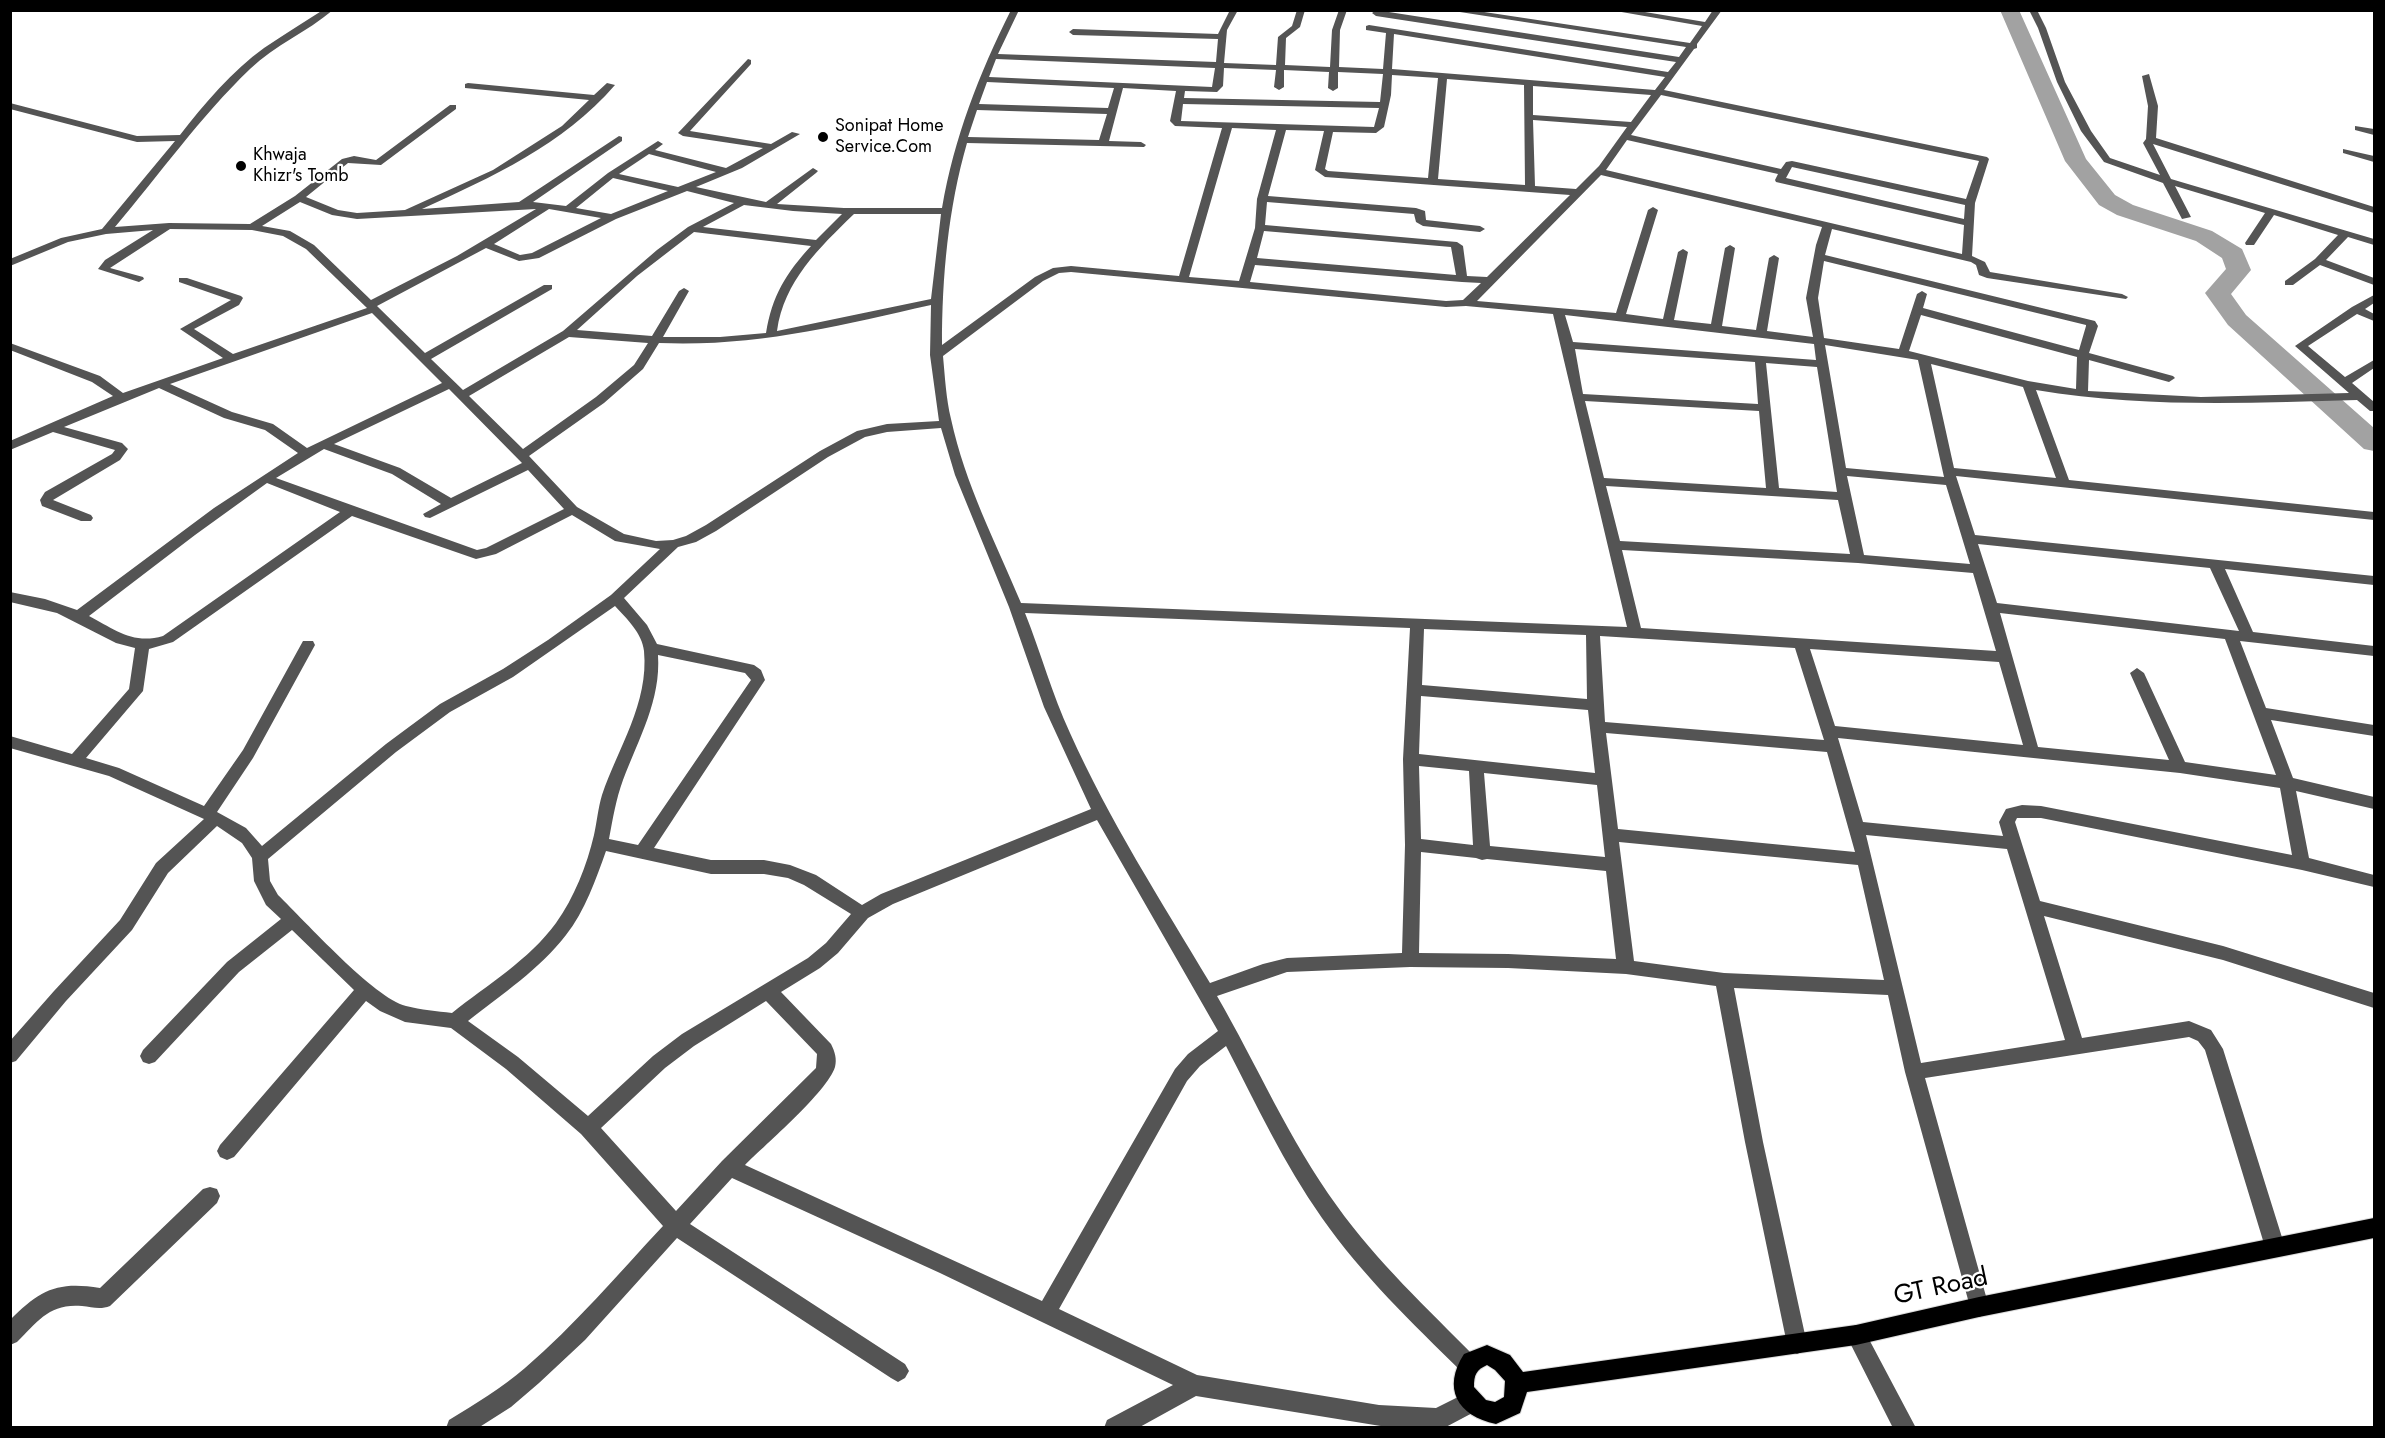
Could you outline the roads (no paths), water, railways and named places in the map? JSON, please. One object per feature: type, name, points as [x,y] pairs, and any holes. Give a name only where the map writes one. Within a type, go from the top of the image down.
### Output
[{"type":"main road","name":"GT Road","points":[[1517,1383],[1856,1335],[1979,1306],[2374,1228]]},
{"type":"main road","points":[[1478,1357],[1496,1358],[1511,1369],[1517,1383],[1516,1396],[1512,1405],[1498,1420],[1470,1402],[1462,1384],[1462,1375],[1468,1364],[1478,1357]]},
{"type":"street","points":[[106,231],[202,113],[248,66],[266,51],[329,10]]},
{"type":"street","points":[[1015,10],[999,40],[962,140],[946,211],[935,301],[936,355],[945,424],[982,527],[1017,608],[1056,720],[1100,812],[1206,992],[1307,1177],[1348,1237],[1393,1288],[1468,1364]]},
{"type":"street","points":[[985,79],[1216,89],[1223,30],[1234,10]]},
{"type":"street","points":[[1279,87],[1278,68],[1282,36],[1296,27],[1301,10]]},
{"type":"street","points":[[1334,88],[1336,30],[1343,10]]},
{"type":"street","points":[[1451,10],[1694,46]]},
{"type":"street","points":[[1614,10],[1709,25]]},
{"type":"street","points":[[1466,303],[1598,171],[1694,46],[1718,10]]},
{"type":"street","points":[[2033,10],[2042,28],[2061,82],[2100,153],[2115,165],[2374,242]]},
{"type":"street","points":[[1376,13],[1683,60]]},
{"type":"street","points":[[1369,28],[1672,75]]},
{"type":"street","points":[[1181,88],[1176,123],[1377,129],[1386,95],[1390,31]]},
{"type":"street","points":[[1073,32],[1096,47],[1219,65],[1387,72],[1659,92],[1982,159],[1985,161],[1970,203],[1967,259]]},
{"type":"street","points":[[993,56],[1222,37]]},
{"type":"street","points":[[748,62],[682,133],[773,147]]},
{"type":"street","points":[[1433,182],[1443,76]]},
{"type":"street","points":[[2146,76],[2153,106],[2151,141],[2148,143],[2186,217]]},
{"type":"street","points":[[1528,82],[1530,189]]},
{"type":"street","points":[[396,215],[456,192],[496,172],[561,131],[610,85]]},
{"type":"street","points":[[468,86],[597,98]]},
{"type":"street","points":[[1103,144],[1119,86]]},
{"type":"street","points":[[1179,100],[1383,105]]},
{"type":"street","points":[[10,105],[137,139],[182,138]]},
{"type":"street","points":[[252,227],[299,198],[348,159],[380,162],[453,107]]},
{"type":"street","points":[[974,107],[1112,111]]},
{"type":"street","points":[[1528,117],[1634,125]]},
{"type":"street","points":[[1183,279],[1228,125]]},
{"type":"street","points":[[1244,284],[1260,228],[1262,199],[1282,127]]},
{"type":"street","points":[[1329,128],[1321,172],[1577,192]]},
{"type":"street","points":[[2358,128],[2374,132]]},
{"type":"street","points":[[488,244],[519,258],[529,257],[612,217],[726,171],[795,134]]},
{"type":"street","points":[[1625,137],[1785,173]]},
{"type":"street","points":[[522,205],[619,139]]},
{"type":"street","points":[[962,140],[1141,145]]},
{"type":"street","points":[[2151,141],[2374,210]]},
{"type":"street","points":[[567,210],[611,175],[658,144]]},
{"type":"street","points":[[647,151],[726,171]]},
{"type":"street","points":[[2346,151],[2374,159]]},
{"type":"street","points":[[1970,203],[1792,164],[1789,164],[1780,179],[1783,182],[1970,223]]},
{"type":"street","points":[[770,205],[813,171]]},
{"type":"street","points":[[1598,171],[1979,262],[1981,271],[1987,275],[2122,297]]},
{"type":"street","points":[[611,175],[742,202],[852,210],[946,211]]},
{"type":"street","points":[[299,198],[345,215],[396,215],[522,205],[547,206],[612,217]]},
{"type":"street","points":[[1262,199],[1416,211],[1421,213],[1420,220],[1423,223],[1480,229]]},
{"type":"street","points":[[462,395],[567,333],[633,274],[692,230],[742,202]]},
{"type":"street","points":[[10,446],[122,397],[372,307],[488,244],[547,206]]},
{"type":"street","points":[[771,335],[776,307],[818,243],[852,210]]},
{"type":"street","points":[[1620,317],[1653,210]]},
{"type":"street","points":[[2250,243],[2272,210]]},
{"type":"street","points":[[139,279],[103,269],[109,262],[169,226]]},
{"type":"street","points":[[10,264],[64,240],[106,231],[169,226],[252,227],[286,233],[299,239],[425,358],[526,459],[572,510],[620,538],[656,545],[673,544],[711,528],[824,454],[861,435],[887,428],[945,424]]},
{"type":"street","points":[[1828,226],[1819,257],[1812,298],[1844,496],[1858,559]]},
{"type":"street","points":[[1260,228],[1453,244],[1459,249],[1462,279]]},
{"type":"street","points":[[692,230],[818,243]]},
{"type":"street","points":[[2289,284],[2319,261],[2346,233]]},
{"type":"street","points":[[1716,329],[1730,248]]},
{"type":"street","points":[[1668,323],[1683,252]]},
{"type":"street","points":[[1819,257],[2088,321],[2092,326],[2083,355],[2082,394]]},
{"type":"street","points":[[1761,335],[1774,258]]},
{"type":"street","points":[[1251,261],[1491,280]]},
{"type":"street","points":[[2319,261],[2374,282]]},
{"type":"street","points":[[936,355],[1039,279],[1058,270],[1244,284],[1446,304],[1466,303],[1558,311],[1818,340],[1903,353],[2028,386],[2082,394],[2201,401],[2361,396]]},
{"type":"street","points":[[183,280],[237,298],[235,303],[186,329],[232,359]]},
{"type":"street","points":[[425,358],[548,287]]},
{"type":"street","points":[[430,514],[526,459],[628,378],[648,355],[684,291]]},
{"type":"street","points":[[1903,353],[1922,294]]},
{"type":"street","points":[[2374,298],[2301,346],[2374,408]]},
{"type":"street","points":[[567,333],[656,339],[739,339],[771,335],[935,301]]},
{"type":"street","points":[[2356,309],[2374,318]]},
{"type":"street","points":[[1917,310],[2169,378]]},
{"type":"street","points":[[1558,311],[1568,345],[1578,397],[1635,633]]},
{"type":"street","points":[[1568,345],[1823,364]]},
{"type":"street","points":[[10,346],[96,379],[122,397]]},
{"type":"street","points":[[1760,358],[1773,491]]},
{"type":"street","points":[[1924,360],[1950,477],[1977,569],[1991,607],[2032,751]]},
{"type":"street","points":[[2345,383],[2374,363]]},
{"type":"street","points":[[159,384],[228,415],[269,427],[306,453]]},
{"type":"street","points":[[79,616],[265,478],[306,453],[450,384]]},
{"type":"street","points":[[2028,386],[2064,483]]},
{"type":"street","points":[[1578,397],[1766,408]]},
{"type":"street","points":[[50,427],[122,449],[116,457],[50,495],[46,500],[47,503],[86,518]]},
{"type":"street","points":[[324,445],[396,471],[449,503]]},
{"type":"street","points":[[1840,471],[2064,483],[2374,516]]},
{"type":"street","points":[[265,478],[350,511],[476,555],[491,551],[572,510]]},
{"type":"street","points":[[1598,482],[1844,496]]},
{"type":"street","points":[[10,597],[51,606],[79,616],[125,642],[142,646],[153,645],[168,639],[350,511]]},
{"type":"street","points":[[1968,539],[2374,580]]},
{"type":"street","points":[[260,857],[391,748],[445,708],[554,644],[616,598],[673,544]]},
{"type":"street","points":[[1614,545],[1858,559],[1977,569]]},
{"type":"street","points":[[2215,563],[2249,638]]},
{"type":"street","points":[[455,1021],[545,947],[562,928],[572,912],[600,843],[609,798],[645,705],[651,675],[651,648],[638,623],[616,598]]},
{"type":"street","points":[[1991,607],[2374,651]]},
{"type":"street","points":[[1017,608],[1635,633],[2004,657]]},
{"type":"street","points":[[1410,960],[1413,845],[1411,759],[1417,625]]},
{"type":"street","points":[[1593,631],[1595,705],[1626,967]]},
{"type":"street","points":[[2231,636],[2287,783],[2302,863]]},
{"type":"street","points":[[1801,643],[1832,739],[1865,859],[1914,1072],[1979,1306]]},
{"type":"street","points":[[10,1055],[60,996],[126,925],[162,868],[212,816],[308,645]]},
{"type":"street","points":[[75,761],[136,691],[142,646]]},
{"type":"street","points":[[643,851],[758,680],[756,674],[749,669],[651,648]]},
{"type":"street","points":[[2137,673],[2180,766]]},
{"type":"street","points":[[1415,690],[1595,705]]},
{"type":"street","points":[[2260,713],[2374,730]]},
{"type":"street","points":[[1598,727],[2032,751],[2180,766],[2287,783],[2374,803]]},
{"type":"street","points":[[10,742],[114,772],[212,816],[248,839],[260,857],[262,882],[272,900],[365,990],[386,1006],[405,1014],[455,1021],[512,1063],[588,1128],[676,1226],[898,1371]]},
{"type":"street","points":[[1411,759],[1604,780]]},
{"type":"street","points":[[1476,767],[1482,854]]},
{"type":"street","points":[[588,1128],[660,1062],[688,1040],[814,963],[832,948],[862,913],[887,899],[1100,812]]},
{"type":"street","points":[[2076,1046],[2013,843],[2008,817],[2012,813],[2041,812],[2302,863],[2374,881]]},
{"type":"street","points":[[1856,828],[2013,843]]},
{"type":"street","points":[[1611,835],[1865,859]]},
{"type":"street","points":[[600,843],[643,851],[684,863],[711,867],[764,867],[790,872],[810,880],[862,913]]},
{"type":"street","points":[[1413,845],[1482,854],[1615,865]]},
{"type":"street","points":[[2032,906],[2223,953],[2374,1000]]},
{"type":"street","points":[[149,1056],[233,967],[292,920]]},
{"type":"street","points":[[1206,992],[1263,970],[1287,965],[1410,960],[1508,961],[1626,967],[1724,980],[1894,987]]},
{"type":"street","points":[[1724,980],[1754,1142],[1797,1344]]},
{"type":"street","points":[[227,1151],[365,990]]},
{"type":"street","points":[[458,1428],[504,1399],[578,1333],[729,1167],[818,1081],[826,1070],[828,1059],[825,1050],[768,991]]},
{"type":"street","points":[[1914,1072],[2189,1029],[2198,1030],[2207,1037],[2214,1049],[2276,1247]]},
{"type":"street","points":[[1046,1313],[1181,1075],[1194,1060],[1228,1033]]},
{"type":"street","points":[[729,1167],[1046,1313],[1195,1385],[1379,1416],[1438,1419],[1470,1402]]},
{"type":"street","points":[[10,1335],[44,1301],[71,1293],[104,1299],[210,1196]]},
{"type":"street","points":[[1856,1335],[1905,1428]]},
{"type":"street","points":[[1114,1428],[1195,1385]]},
{"type":"waterway","points":[[2009,10],[2076,161],[2107,200],[2125,210],[2204,236],[2233,254],[2239,270],[2218,293],[2237,320],[2374,443]]},
{"type":"place","name":"Sonipat Home Service.Com","points":[[823,137]]},
{"type":"place","name":"Khwaja Khizr's Tomb","points":[[241,166]]}]
